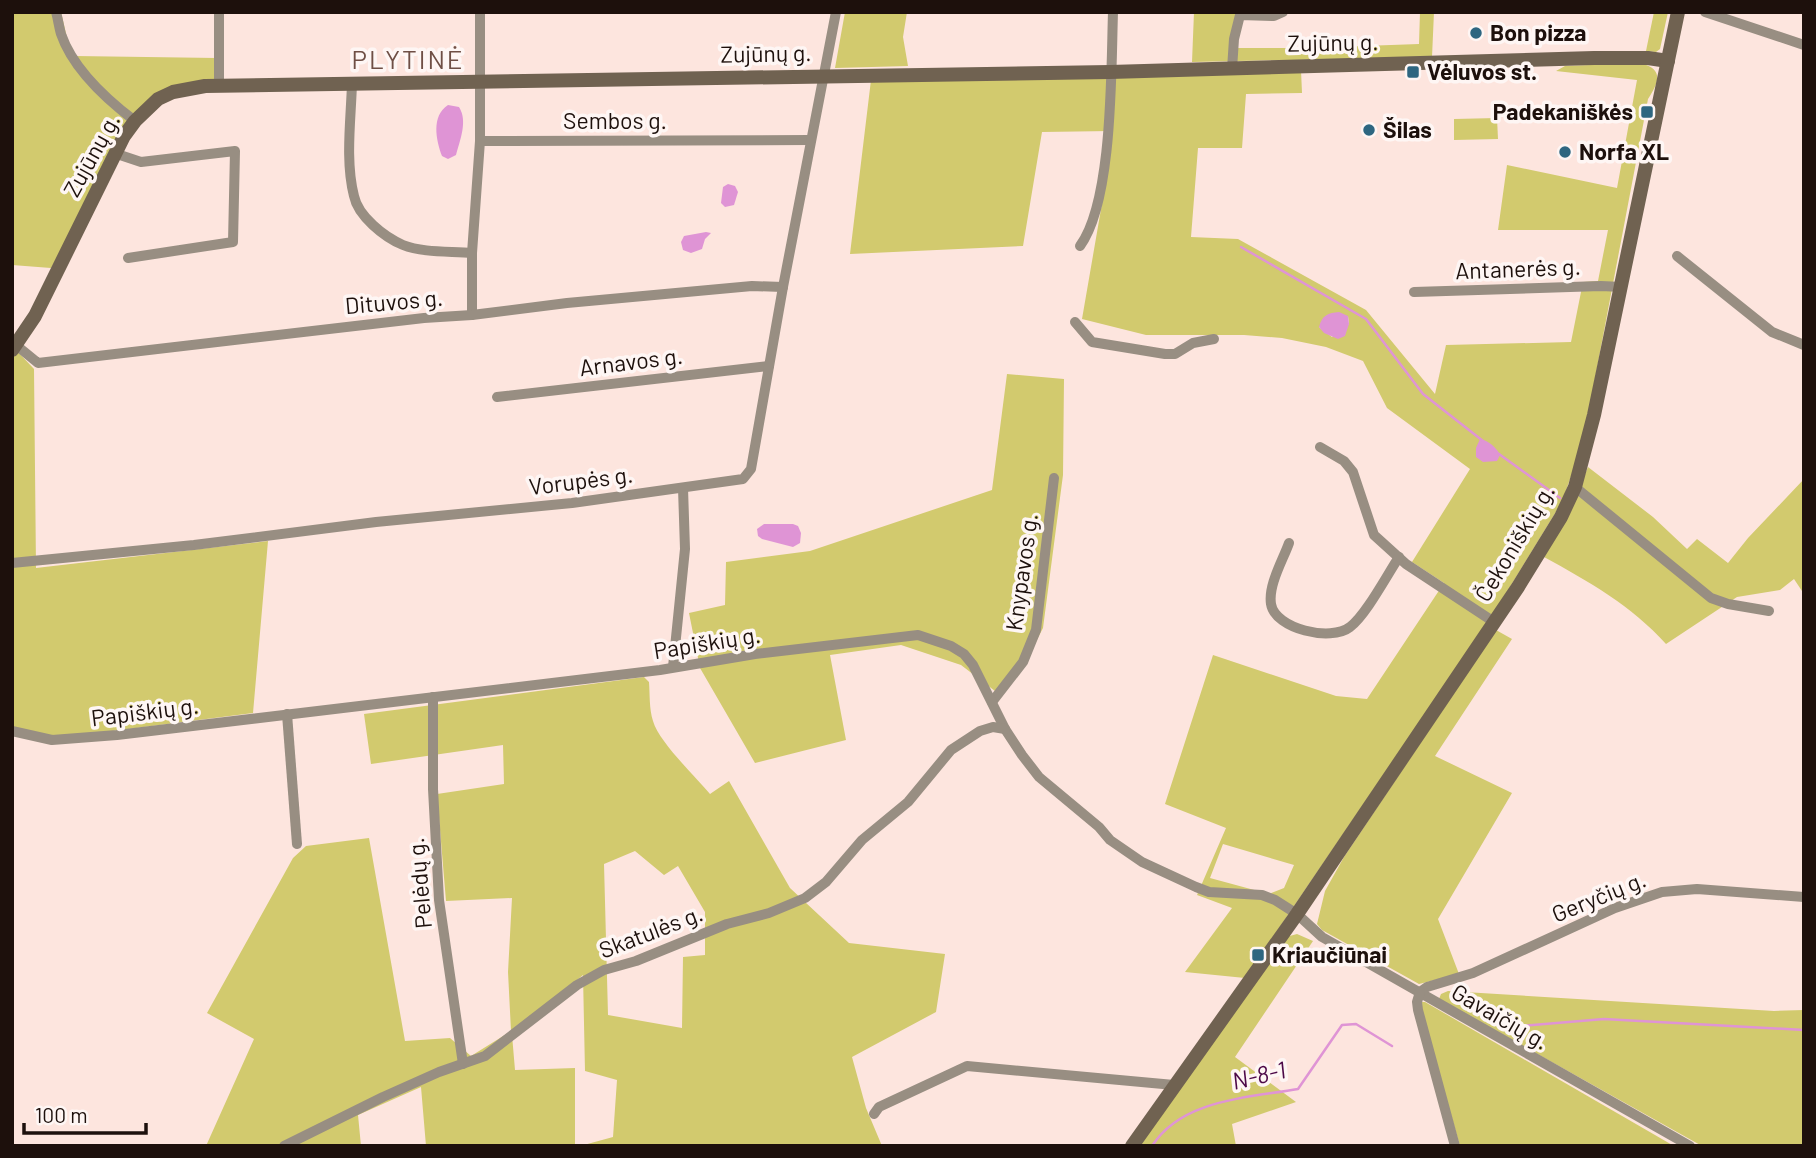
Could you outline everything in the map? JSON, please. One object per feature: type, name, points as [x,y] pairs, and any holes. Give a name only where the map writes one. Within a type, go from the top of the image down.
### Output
[{"type":"main road","name":"Čekoniškių g.","points":[[1132,1146],[1297,914],[1494,622],[1561,517],[1575,487],[1594,415],[1678,12]]},
{"type":"main road","name":"Zujūnų g.","points":[[14,347],[35,316],[114,153],[135,121],[158,99],[188,88],[219,85],[1111,72],[1594,58],[1648,58],[1668,61]]},
{"type":"street","points":[[56,12],[61,33],[74,59],[108,100],[135,121]]},
{"type":"street","points":[[219,12],[219,85]]},
{"type":"street","points":[[472,315],[472,253],[480,141],[480,12]]},
{"type":"street","name":"Vorupės g.","points":[[12,563],[572,503],[743,480],[749,473],[836,12]]},
{"type":"street","points":[[1080,246],[1100,194],[1105,165],[1113,12]]},
{"type":"street","points":[[1232,69],[1234,39],[1240,15],[1273,16],[1283,12]]},
{"type":"street","points":[[1705,12],[1804,45]]},
{"type":"street","points":[[352,83],[351,162],[354,198],[364,215],[383,233],[404,245],[472,253]]},
{"type":"street","name":"Sembos g.","points":[[480,141],[810,140]]},
{"type":"street","points":[[114,153],[141,162],[235,151],[233,242],[128,258]]},
{"type":"street","points":[[1677,256],[1772,332],[1804,345]]},
{"type":"street","name":"Dituvos g.","points":[[14,347],[38,363],[276,333],[472,315],[567,303],[752,286],[783,287]]},
{"type":"street","name":"Antanerės g.","points":[[1415,292],[1601,286],[1622,288]]},
{"type":"street","points":[[1076,322],[1092,342],[1165,354],[1175,354],[1193,343],[1214,340]]},
{"type":"street","name":"Arnavos g.","points":[[497,397],[769,366]]},
{"type":"street","points":[[1320,447],[1344,461],[1353,472],[1374,535],[1406,564],[1494,622]]},
{"type":"street","name":"Knypavos g.","points":[[992,702],[1023,662],[1035,630],[1054,478]]},
{"type":"street","points":[[1575,487],[1712,598],[1728,604],[1769,611]]},
{"type":"street","points":[[673,667],[685,549],[683,488]]},
{"type":"street","points":[[1289,543],[1273,590],[1271,605],[1277,617],[1284,622],[1317,633],[1334,634],[1352,625],[1399,557]]},
{"type":"street","name":"Papiškių g.","points":[[12,731],[40,739],[69,740],[918,635],[951,646],[964,654],[973,665],[1005,730],[1039,776],[1099,827],[1110,840],[1142,862],[1196,887],[1209,892],[1262,895],[1297,914]]},
{"type":"street","name":"Pelėdų g.","points":[[433,697],[433,789],[439,900],[463,1064]]},
{"type":"street","points":[[287,715],[297,844]]},
{"type":"street","name":"Skatulės g.","points":[[284,1146],[383,1097],[439,1072],[485,1056],[577,985],[604,970],[636,961],[727,924],[769,913],[804,898],[826,882],[862,840],[908,802],[951,750],[980,730],[993,727],[1005,730]]},
{"type":"street","name":"Geryčių g.","points":[[1420,992],[1427,987],[1473,973],[1615,908],[1662,892],[1697,889],[1804,897]]},
{"type":"street","name":"Gavaičių g.","points":[[1297,914],[1322,937],[1690,1146]]},
{"type":"street","points":[[1420,992],[1418,1010],[1455,1146]]},
{"type":"street","points":[[874,1114],[879,1107],[967,1066],[1174,1085]]},
{"type":"shaded area","points":[[12,12],[61,12],[68,42],[75,56],[217,58],[217,81],[153,96],[51,268],[12,265]]},
{"type":"shaded area","points":[[845,12],[907,12],[903,37],[908,66],[835,68]]},
{"type":"shaded area","points":[[1194,12],[1236,12],[1229,48],[1307,48],[1419,44],[1420,12],[1434,12],[1432,57],[1192,62]]},
{"type":"shaded area","points":[[1654,12],[1668,12],[1660,49],[1656,52],[1646,51]]},
{"type":"shaded area","points":[[1641,63],[1654,69],[1657,82],[1648,99],[1589,410],[1576,462],[1562,502],[1497,608],[1245,978],[1185,972],[1232,908],[1197,895],[1226,828],[1165,804],[1213,655],[1336,696],[1367,699],[1444,583],[1412,562],[1470,469],[1387,408],[1363,361],[1326,347],[1282,338],[1244,335],[1146,335],[1082,319],[1109,163],[1111,131],[1042,132],[1023,246],[850,254],[871,80],[1301,70],[1302,93],[1246,94],[1242,148],[1198,148],[1191,237],[1238,239],[1366,310],[1435,394],[1446,345],[1571,342],[1583,282],[1598,281],[1608,230],[1498,230],[1507,165],[1617,188],[1637,80],[1556,71],[1565,66]],"holes":[[[1348,316],[1349,324],[1332,337],[1319,327]],[[1223,844],[1294,865],[1284,888],[1269,894],[1210,878]]]},
{"type":"shaded area","points":[[448,105],[459,107],[463,124],[456,155],[448,159],[442,156],[436,129],[439,115]]},
{"type":"shaded area","points":[[1497,118],[1498,139],[1454,140],[1454,119]]},
{"type":"shaded area","points":[[728,184],[735,186],[738,192],[734,205],[725,207],[721,203],[723,187]]},
{"type":"shaded area","points":[[711,233],[705,239],[702,249],[691,253],[683,250],[681,242],[684,236]]},
{"type":"shaded area","points":[[1339,312],[1348,316],[1349,324],[1345,336],[1338,339],[1324,333],[1319,327],[1326,315]]},
{"type":"shaded area","points":[[17,351],[34,369],[36,568],[268,541],[253,713],[58,738],[12,736],[12,357]]},
{"type":"shaded area","points":[[1007,374],[1064,379],[1063,475],[1043,628],[1023,667],[995,691],[961,665],[901,645],[830,655],[846,740],[755,763],[700,668],[689,613],[725,605],[726,562],[810,551],[992,490]]},
{"type":"shaded area","points":[[1480,439],[1497,450],[1500,455],[1497,461],[1483,462],[1476,457]]},
{"type":"shaded area","points":[[1588,467],[1653,517],[1687,549],[1697,539],[1728,563],[1804,479],[1804,594],[1794,579],[1780,590],[1737,597],[1666,644],[1624,606],[1544,557],[1567,518]]},
{"type":"shaded area","points":[[764,524],[798,526],[801,533],[800,543],[793,547],[762,539],[758,536],[757,529]]},
{"type":"shaded area","points":[[1496,630],[1512,639],[1435,756],[1512,793],[1438,919],[1459,974],[1419,984],[1322,930],[1317,924],[1325,891],[1344,857]]},
{"type":"shaded area","points":[[644,677],[649,682],[653,721],[670,749],[710,794],[729,781],[790,888],[849,943],[945,954],[936,1012],[852,1057],[866,1108],[882,1146],[580,1146],[613,1137],[617,1080],[585,1071],[583,975],[512,1035],[515,1070],[575,1068],[575,1146],[426,1146],[421,1087],[358,1115],[361,1146],[206,1146],[254,1039],[207,1013],[293,858],[306,846],[369,838],[405,1041],[450,1038],[471,1056],[511,1031],[508,972],[512,898],[446,901],[437,794],[504,784],[503,745],[371,764],[364,714]],"holes":[[[635,851],[664,875],[678,866],[705,912],[705,955],[683,957],[682,1028],[608,1015],[604,864]]]},
{"type":"shaded area","points":[[1297,934],[1313,941],[1235,1057],[1296,1102],[1232,1124],[1236,1146],[1136,1146],[1286,937]]},
{"type":"shaded area","points":[[1448,991],[1774,1011],[1804,1010],[1804,1146],[1702,1146],[1439,999],[1441,994]]},
{"type":"shaded area","points":[[1422,1002],[1674,1146],[1460,1146],[1420,1007]]},
{"type":"waterway","points":[[1241,247],[1366,319],[1423,394],[1483,441]]},
{"type":"waterway","points":[[1499,454],[1560,498]]},
{"type":"waterway","name":"N-8-1","points":[[1521,1026],[1604,1019],[1804,1030]]},
{"type":"waterway","name":"N-8-1","points":[[1152,1146],[1165,1130],[1198,1110],[1218,1103],[1298,1089],[1342,1025],[1356,1024],[1392,1046]]},
{"type":"place","name":"Bon pizza","points":[[1476,33]]},
{"type":"place","name":"Vėluvos st.","points":[[1413,72]]},
{"type":"place","name":"Padekaniškės","points":[[1647,112]]},
{"type":"place","name":"Šilas","points":[[1369,130]]},
{"type":"place","name":"Norfa XL","points":[[1565,152]]},
{"type":"place","name":"Kriaučiūnai","points":[[1258,955]]},
{"type":"district","name":"PLYTINĖ","points":[[408,60]]}]
